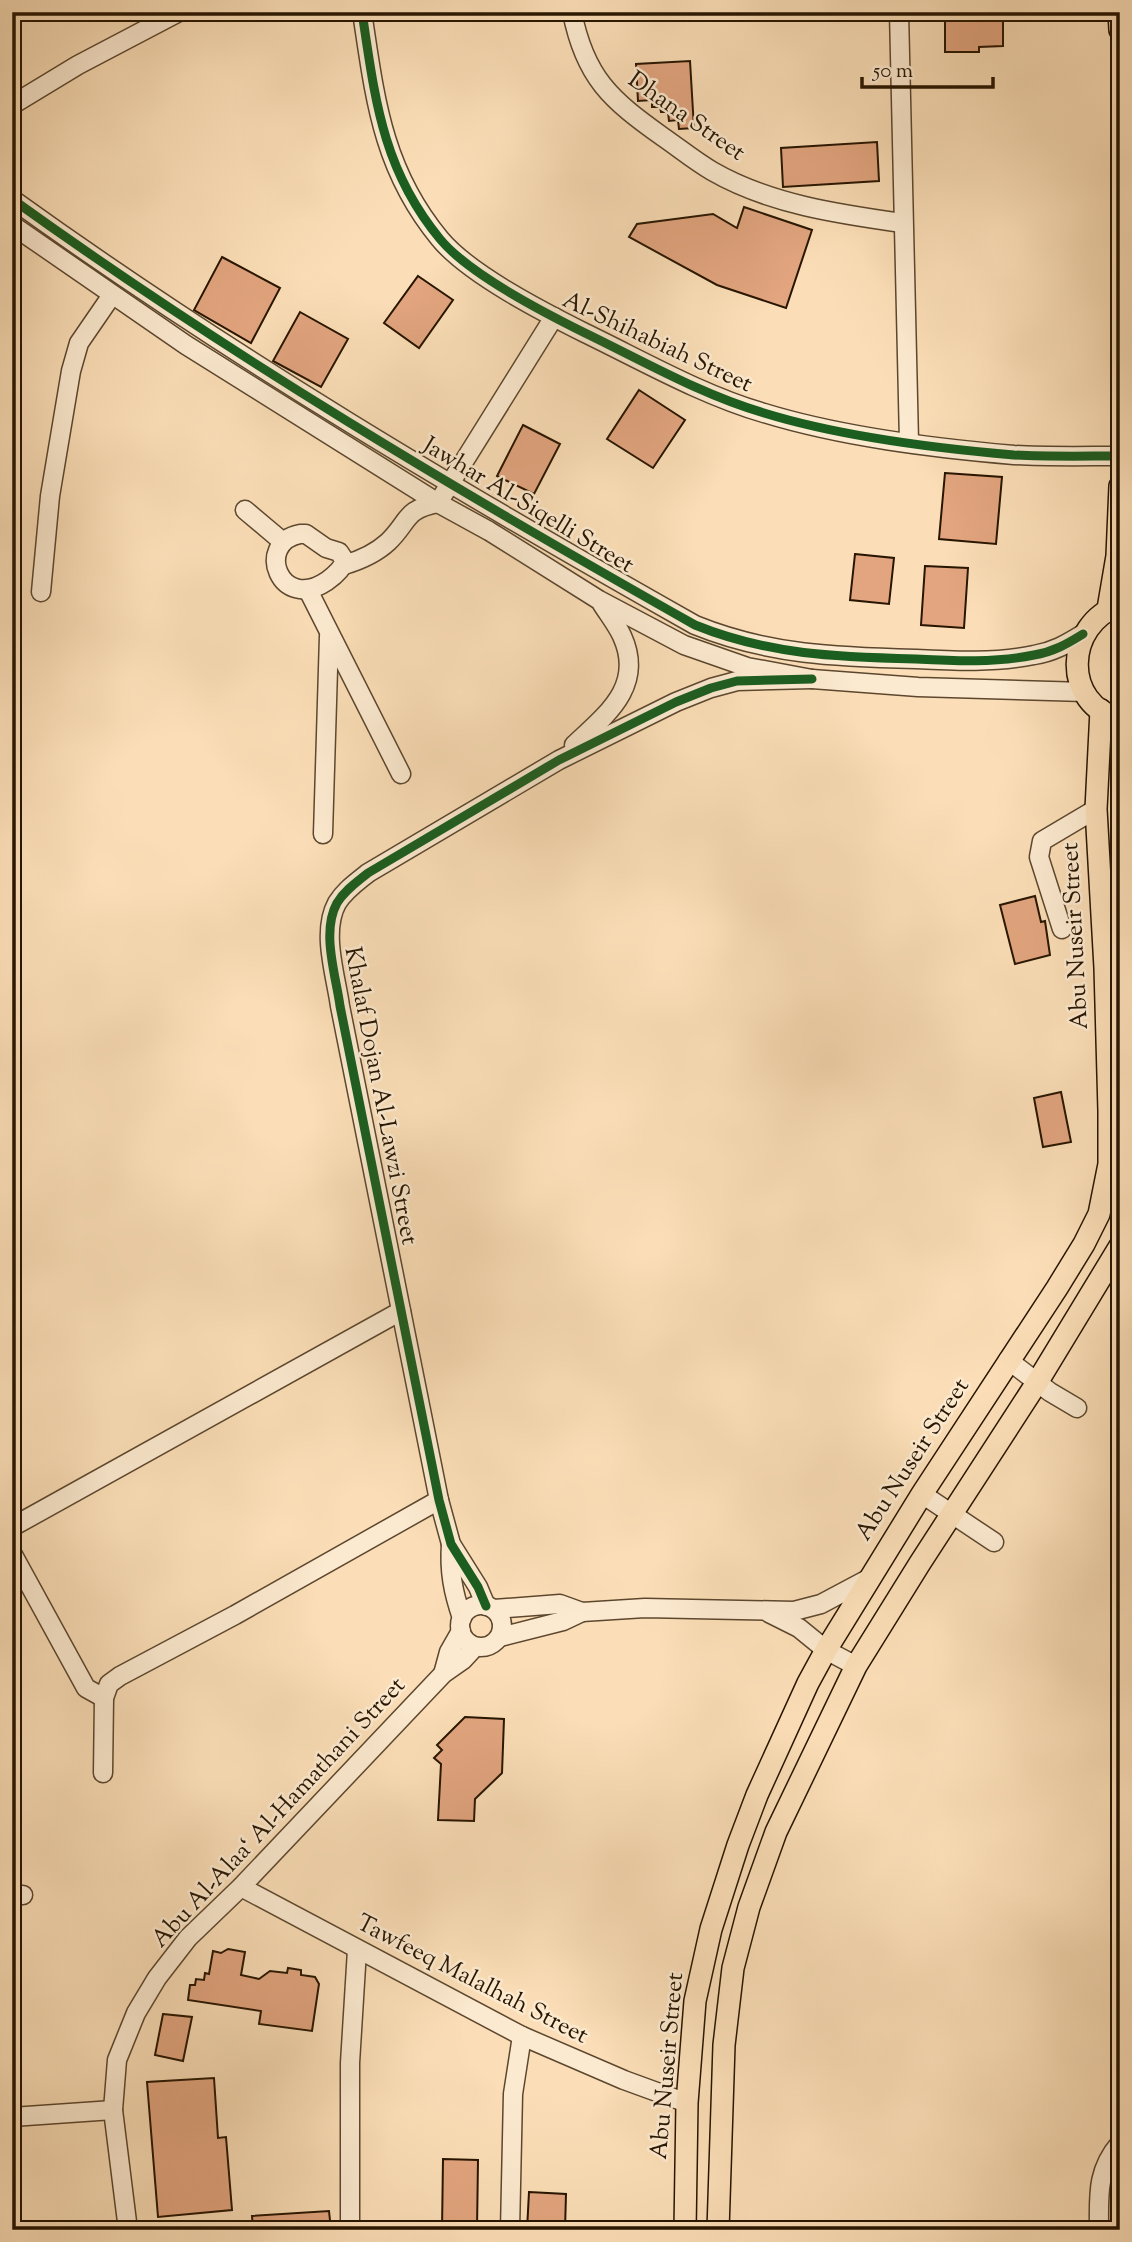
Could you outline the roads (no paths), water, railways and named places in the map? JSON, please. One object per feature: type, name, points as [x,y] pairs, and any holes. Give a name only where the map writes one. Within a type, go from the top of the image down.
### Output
[{"type":"main road","points":[[1119,12],[1120,30]]},
{"type":"main road","points":[[1110,714],[1085,692],[1077,674],[1077,654],[1083,634],[1094,620],[1114,607],[1120,486]]},
{"type":"main road","name":"Abu Nuseir Street","points":[[685,2230],[687,2103],[695,2001],[717,1909],[757,1795],[826,1650],[922,1494],[1084,1244],[1099,1214],[1105,1193],[1109,1164],[1109,1111],[1105,968],[1096,809],[1110,714]]},
{"type":"main road","points":[[718,2230],[724,2045],[731,1980],[738,1946],[776,1832],[856,1666],[1120,1247]]},
{"type":"street","points":[[12,105],[78,65],[179,12]]},
{"type":"street","name":"Al-Shihabiah Street","points":[[362,12],[382,131],[392,160],[408,192],[440,239],[463,262],[554,317],[696,387],[762,413],[832,430],[1015,455],[1120,456]]},
{"type":"street","name":"Dhana Street","points":[[572,12],[583,53],[596,79],[628,113],[712,171],[750,189],[797,203],[842,215],[902,223]]},
{"type":"street","points":[[899,12],[909,442]]},
{"type":"street","name":"Jawhar Al-Siqelli Street","points":[[12,199],[121,276],[279,380],[529,532],[695,625],[721,636],[762,648],[812,654],[962,661],[1034,656],[1058,649],[1083,634]]},
{"type":"street","name":"Jawhar Al-Siqelli Street","points":[[12,225],[112,295],[438,503],[489,531],[599,600],[656,632],[710,656],[747,667],[812,679],[918,687],[1085,692]]},
{"type":"street","points":[[41,592],[50,496],[71,371],[79,343],[112,295]]},
{"type":"street","points":[[344,565],[342,554],[326,548],[306,534],[294,535],[283,542],[276,553],[282,580],[294,588],[308,590],[324,583],[344,565],[371,555],[389,541],[414,510],[438,503],[554,317]]},
{"type":"street","points":[[245,510],[283,542]]},
{"type":"street","points":[[308,590],[401,774]]},
{"type":"street","name":"Khalaf Dojan Al-Lawzi Street","points":[[559,760],[614,708],[628,679],[629,660],[622,635],[599,600]]},
{"type":"street","points":[[323,834],[329,632]]},
{"type":"street","name":"Khalaf Dojan Al-Lawzi Street","points":[[461,1625],[451,1581],[451,1544],[439,1500],[340,1006],[331,940],[331,922],[336,905],[348,888],[368,873],[559,760],[638,719],[711,688],[737,681],[812,679]]},
{"type":"street","points":[[1062,929],[1040,857],[1042,841],[1096,809]]},
{"type":"street","points":[[12,1527],[401,1311]]},
{"type":"street","points":[[1008,1360],[1050,1392],[1077,1408]]},
{"type":"street","points":[[922,1494],[994,1542]]},
{"type":"street","points":[[103,1773],[104,1698],[109,1684],[439,1500]]},
{"type":"street","name":"Khalaf Dojan Al-Lawzi Street","points":[[451,1544],[490,1607]]},
{"type":"street","points":[[12,1553],[86,1688],[104,1698]]},
{"type":"street","points":[[582,1612],[560,1604],[472,1608],[461,1625],[463,1638],[475,1647],[489,1646],[500,1637],[563,1621],[582,1612],[645,1608],[794,1611],[812,1607],[868,1579]]},
{"type":"street","points":[[490,1607],[502,1622],[500,1637]]},
{"type":"street","points":[[766,1611],[799,1628],[826,1650],[856,1666]]},
{"type":"street","name":"Abu Al-Alaa‘ Al-Hamathani Street","points":[[443,1674],[461,1625]]},
{"type":"street","name":"Abu Al-Alaa‘ Al-Hamathani Street","points":[[128,2230],[113,2110],[117,2060],[136,2014],[157,1978],[188,1938],[241,1887],[443,1674],[464,1660],[475,1647]]},
{"type":"street","name":"Tawfeeq Malalhah Street","points":[[241,1887],[522,2036],[624,2080],[687,2103]]},
{"type":"street","points":[[350,2230],[351,2063],[356,1950]]},
{"type":"street","points":[[509,2230],[513,2094],[522,2036]]},
{"type":"street","points":[[12,2118],[113,2110]]},
{"type":"street","points":[[1099,2230],[1103,2169],[1120,2143]]}]
